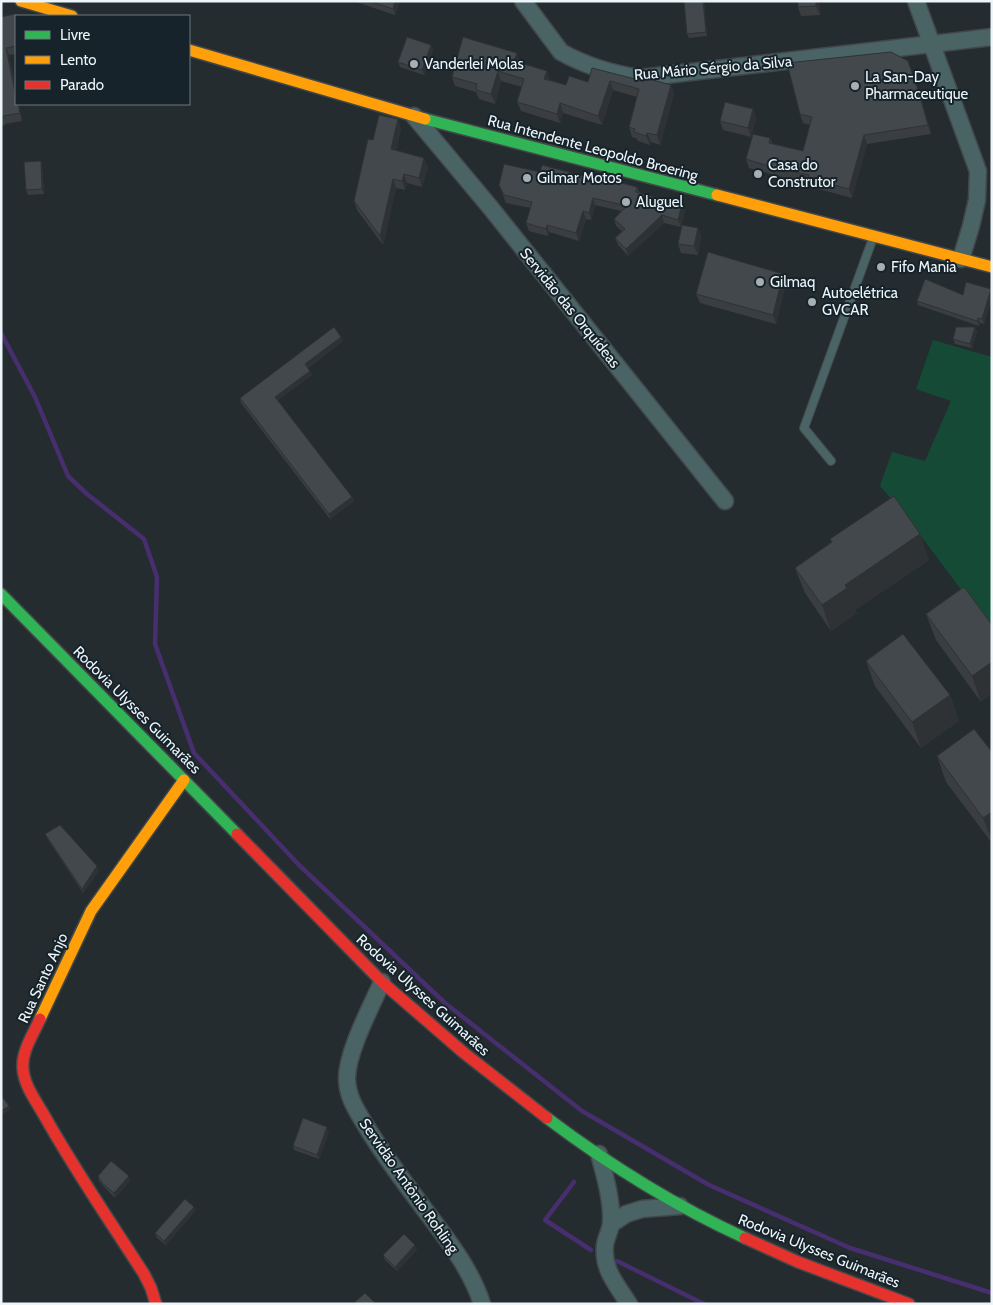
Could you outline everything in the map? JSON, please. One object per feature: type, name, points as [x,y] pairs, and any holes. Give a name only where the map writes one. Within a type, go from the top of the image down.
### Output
[{"type":"main road","points":[[21,1],[69,15]]},
{"type":"main road","name":"Rua Intendente Leopoldo Broering","points":[[190,50],[414,116],[992,267]]},
{"type":"main road","name":"Rodovia Ulysses Guimarães","points":[[1,594],[382,982],[431,1027],[492,1077],[599,1154],[682,1206],[735,1234],[794,1260],[909,1304]]},
{"type":"main road","name":"Rua Santo Anjo","points":[[156,1304],[144,1274],[59,1142],[26,1080],[23,1061],[29,1042],[90,911],[184,780]]},
{"type":"main road","points":[[891,1297],[902,1304]]},
{"type":"street","name":"Rua Mário Sérgio da Silva","points":[[523,1],[561,52],[602,69],[624,76],[640,78],[992,37]]},
{"type":"street","points":[[916,1],[978,171],[977,200],[961,259]]},
{"type":"street","name":"Servidão das Orquídeas","points":[[414,116],[490,206],[725,502]]},
{"type":"street","name":"Servidão Antônio Rohling","points":[[382,982],[354,1046],[347,1076],[352,1102],[375,1141],[445,1236],[470,1274],[482,1304]]},
{"type":"street","points":[[599,1154],[606,1180],[611,1224],[605,1244],[606,1264],[611,1277],[630,1304]]},
{"type":"street","points":[[611,1224],[626,1214],[642,1209],[682,1206]]},
{"type":"lane","points":[[831,461],[804,428],[874,236]]},
{"type":"green space","points":[[933,340],[992,357],[992,631],[903,512],[880,486],[892,452],[925,461],[951,401],[916,389]]},
{"type":"building","points":[[370,1],[395,1],[393,9]]},
{"type":"building","points":[[684,1],[703,1],[706,32],[687,34]]},
{"type":"building","points":[[798,1],[816,1],[816,6],[798,7]]},
{"type":"building","points":[[15,14],[18,15],[15,15],[15,46],[6,48],[15,92],[15,105],[18,105],[20,113],[3,116],[3,118],[1,118],[1,17]]},
{"type":"building","points":[[407,37],[431,45],[422,70],[398,62]]},
{"type":"building","points":[[463,37],[517,53],[514,61],[547,71],[544,79],[566,85],[569,76],[588,82],[592,68],[635,79],[646,78],[671,85],[657,135],[647,133],[646,136],[634,132],[635,129],[629,127],[639,89],[610,81],[598,116],[560,103],[557,114],[517,102],[524,79],[498,71],[491,94],[476,90],[477,84],[452,77]]},
{"type":"building","points":[[891,52],[908,61],[928,125],[864,135],[849,189],[808,178],[809,175],[775,168],[746,159],[753,134],[770,138],[769,143],[803,151],[812,117],[800,114],[787,63]]},
{"type":"building","points":[[725,102],[753,109],[748,128],[720,121]]},
{"type":"building","points":[[379,115],[398,119],[391,149],[424,158],[419,178],[404,174],[402,181],[393,179],[380,236],[354,201],[368,139],[373,140]]},
{"type":"building","points":[[41,161],[42,189],[26,190],[24,162]]},
{"type":"building","points":[[504,164],[540,172],[542,165],[614,184],[614,181],[637,187],[636,192],[682,204],[678,220],[662,215],[626,249],[615,238],[625,229],[614,219],[627,206],[593,198],[589,213],[583,211],[576,233],[547,225],[546,229],[526,223],[532,202],[504,195],[499,185]]},
{"type":"building","points":[[682,225],[698,228],[694,246],[678,244]]},
{"type":"building","points":[[708,252],[783,274],[773,315],[696,294]]},
{"type":"building","points":[[925,279],[963,295],[966,282],[991,289],[982,319],[978,318],[977,321],[917,301]]},
{"type":"building","points":[[334,327],[341,337],[305,364],[310,371],[275,397],[352,497],[329,514],[240,398]]},
{"type":"building","points":[[956,327],[975,327],[970,344],[953,339]]},
{"type":"building","points":[[894,496],[920,534],[845,585],[847,588],[822,605],[795,568],[832,542],[830,539]]},
{"type":"building","points":[[964,587],[992,625],[992,662],[972,676],[926,614]]},
{"type":"building","points":[[903,634],[950,695],[912,722],[866,661]]},
{"type":"building","points":[[974,729],[992,752],[992,812],[983,818],[937,756]]},
{"type":"building","points":[[60,825],[97,866],[82,889],[45,834]]},
{"type":"building","points":[[1,1095],[9,1106],[1,1111]]},
{"type":"building","points":[[303,1118],[327,1127],[317,1155],[293,1146]]},
{"type":"building","points":[[111,1161],[129,1176],[114,1193],[103,1184],[98,1176]]},
{"type":"building","points":[[185,1199],[194,1207],[164,1241],[155,1233]]},
{"type":"building","points":[[404,1234],[415,1245],[395,1267],[383,1255]]},
{"type":"building","points":[[365,1293],[376,1304],[356,1304],[355,1302]]},
{"type":"waterway","points":[[1,333],[35,397],[68,476],[87,494],[144,539],[157,577],[155,644],[194,753],[299,865],[445,1003],[582,1111],[709,1185],[850,1248],[992,1293]]},
{"type":"waterway","points":[[574,1182],[545,1220],[591,1250]]},
{"type":"waterway","points":[[617,1261],[704,1304]]},
{"type":"traffic: fast","points":[[425,119],[717,195]]},
{"type":"traffic: fast","points":[[1,594],[237,834]]},
{"type":"traffic: fast","points":[[547,1118],[594,1152],[643,1183],[693,1212],[745,1238]]},
{"type":"traffic: slow","points":[[21,1],[69,15]]},
{"type":"traffic: slow","points":[[190,50],[425,119]]},
{"type":"traffic: slow","points":[[717,195],[992,267]]},
{"type":"traffic: slow","points":[[40,1019],[91,911],[184,780]]},
{"type":"traffic: jam","points":[[237,834],[382,982],[464,1053],[547,1118]]},
{"type":"traffic: jam","points":[[40,1019],[24,1056],[23,1069],[28,1087],[92,1195],[144,1274],[156,1304]]},
{"type":"traffic: jam","points":[[745,1238],[798,1262],[909,1304]]},
{"type":"place","name":"Vanderlei Molas","points":[[414,64]]},
{"type":"place","name":"La San-Day Pharmaceutique","points":[[855,86]]},
{"type":"place","name":"Casa do Construtor","points":[[758,174]]},
{"type":"place","name":"Gilmar Motos","points":[[527,178]]},
{"type":"place","name":"Aluguel","points":[[626,202]]},
{"type":"place","name":"Fifo Mania","points":[[881,267]]},
{"type":"place","name":"Gilmaq","points":[[760,282]]},
{"type":"place","name":"Autoelétrica GVCAR","points":[[812,302]]}]
